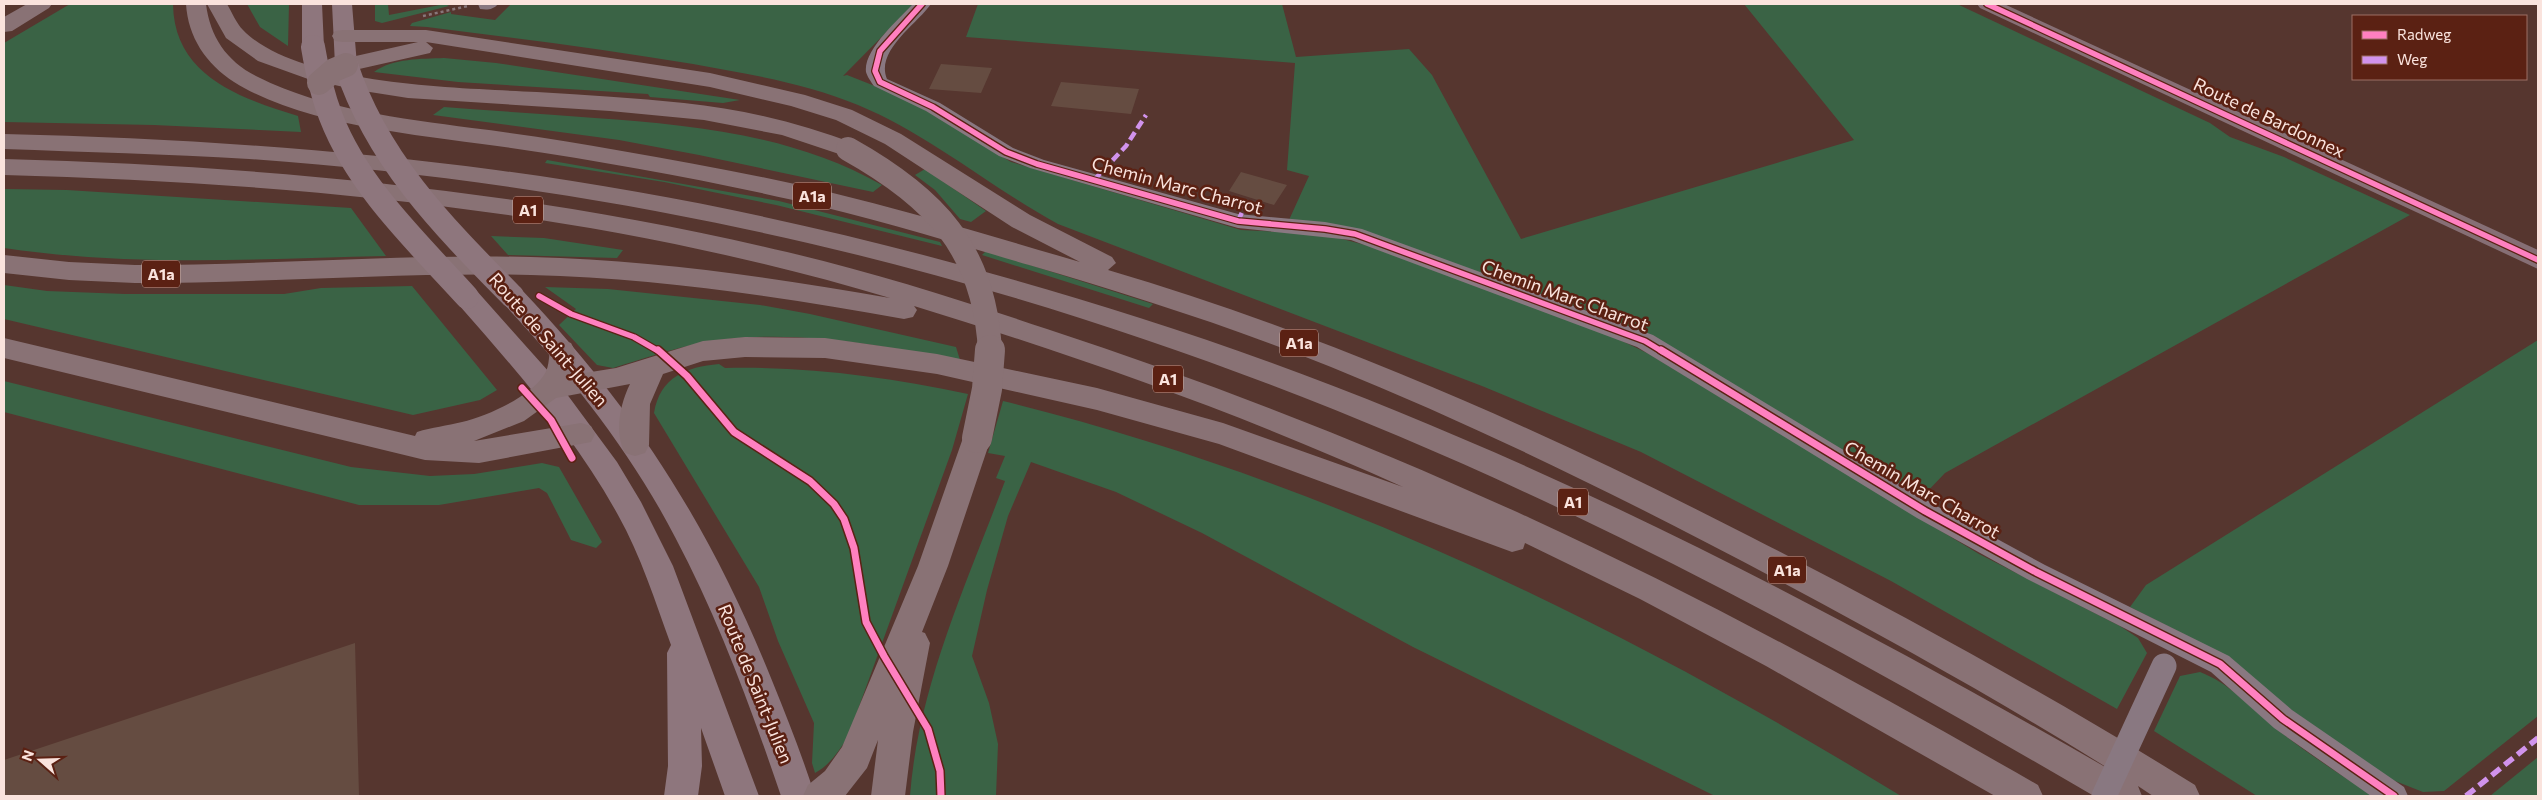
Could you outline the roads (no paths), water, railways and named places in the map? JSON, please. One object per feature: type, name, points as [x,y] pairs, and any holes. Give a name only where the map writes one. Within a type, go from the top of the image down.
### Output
[{"type":"highway","points":[[4,26],[42,4]]},
{"type":"highway","name":"A1a","points":[[196,4],[197,20],[201,32],[221,62],[249,81],[296,100],[410,126],[600,154],[807,195],[910,220],[1205,309],[1309,347],[1439,400],[1691,520],[1927,644],[2019,696],[2183,796]]},
{"type":"highway","points":[[217,4],[232,31],[261,54],[293,68],[338,80],[382,88],[618,105],[712,114],[792,130],[848,150],[895,175],[928,203],[955,235],[975,272],[987,315],[990,346],[987,385],[977,438],[932,566],[910,636],[888,796]]},
{"type":"highway","points":[[319,83],[348,54],[426,36],[710,80],[773,94],[828,109],[893,139],[992,203],[1049,237],[1205,309]]},
{"type":"highway","points":[[348,54],[478,44]]},
{"type":"highway","name":"A1","points":[[4,142],[128,144],[259,152],[488,176],[632,198],[758,223],[989,280],[1136,327],[1252,368],[1507,472],[1608,518],[1770,598],[1962,702],[2125,796]]},
{"type":"highway","name":"A1","points":[[4,167],[140,171],[289,181],[459,200],[557,215],[688,239],[789,262],[931,301],[1039,334],[1228,401],[1344,447],[1535,532],[1682,605],[1872,706],[2026,796]]},
{"type":"highway","name":"A1a","points":[[4,264],[42,269],[129,274],[529,266],[610,269],[702,277],[764,285],[1039,334]]},
{"type":"highway","points":[[548,389],[616,378],[703,351],[770,346],[854,351],[972,370],[1097,398],[1223,434],[1315,466],[1682,605]]},
{"type":"highway","points":[[4,348],[425,449],[470,452],[581,434]]},
{"type":"highway","points":[[398,442],[433,440],[479,428],[523,409],[548,389],[562,372],[565,364],[562,350]]},
{"type":"highway","points":[[635,446],[634,411],[636,400],[653,367]]},
{"type":"highway","points":[[820,796],[837,782],[855,757],[879,696],[910,636]]},
{"type":"main road","name":"Route de Saint-Julien","points":[[312,4],[313,47],[319,83],[341,139],[363,175],[396,217],[548,389],[607,470],[631,510],[658,566],[742,796]]},
{"type":"main road","name":"Route de Saint-Julien","points":[[342,4],[355,92],[377,138],[403,175],[463,246],[512,296],[589,382],[635,446],[686,528],[719,594],[776,731],[798,796]]},
{"type":"main road","points":[[681,796],[685,766],[683,631]]},
{"type":"street","name":"Chemin Marc Charrot","points":[[922,4],[880,51],[874,71],[880,82],[933,107],[1006,152],[1036,164],[1255,225],[1324,227],[1355,234],[1645,341],[1924,511],[2036,572],[2220,664],[2282,719],[2394,796]]},
{"type":"street","name":"Route de Bardonnex","points":[[1990,4],[2538,260]]},
{"type":"street","points":[[2104,796],[2176,641]]}]
